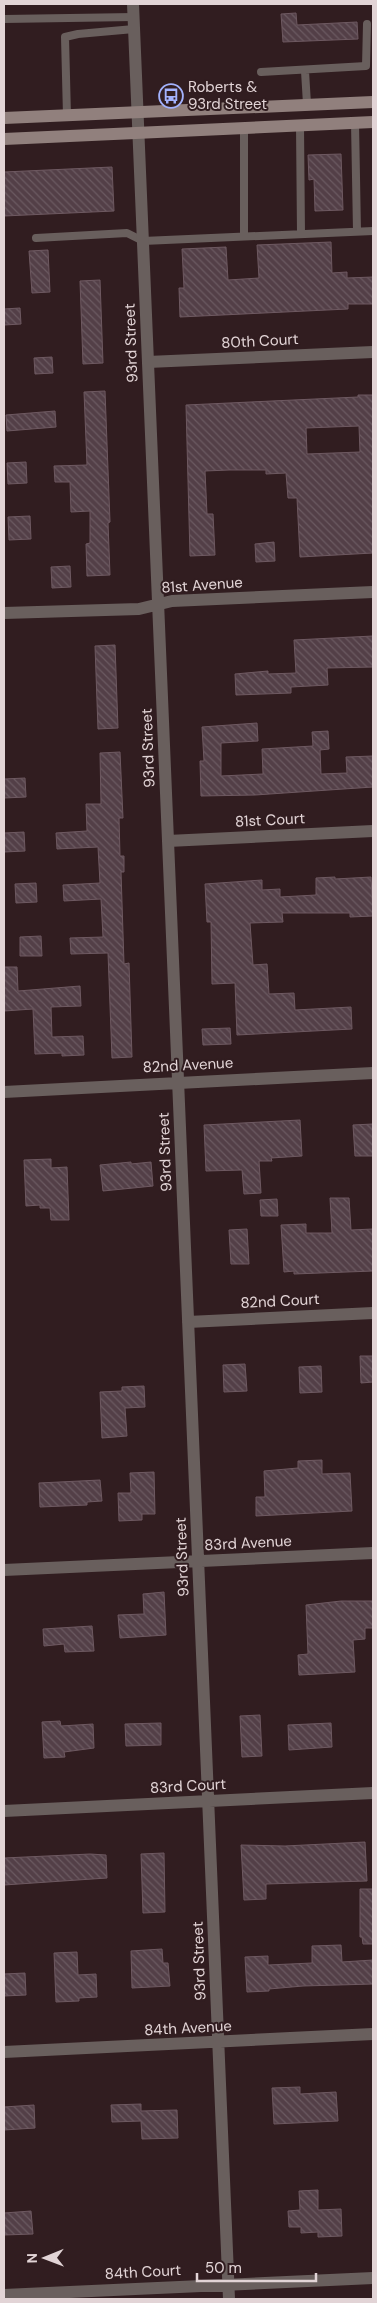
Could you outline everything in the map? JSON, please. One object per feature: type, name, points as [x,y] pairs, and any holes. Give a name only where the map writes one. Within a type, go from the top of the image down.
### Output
[{"type":"street","name":"93rd Street","points":[[134,16],[229,2299]]},
{"type":"street","points":[[4,118],[373,102]]},
{"type":"street","points":[[4,139],[373,122]]},
{"type":"street","name":"80th Court","points":[[148,362],[373,352]]},
{"type":"street","name":"81st Avenue","points":[[4,613],[139,608],[172,601],[373,592]]},
{"type":"street","name":"81st Court","points":[[168,842],[373,831]]},
{"type":"street","name":"82nd Avenue","points":[[4,1092],[373,1073]]},
{"type":"street","name":"82nd Court","points":[[188,1322],[373,1313]]},
{"type":"street","name":"83rd Avenue","points":[[4,1570],[373,1553]]},
{"type":"street","name":"83rd Court","points":[[4,1811],[373,1793]]},
{"type":"street","name":"84th Avenue","points":[[4,2052],[373,2034]]},
{"type":"street","name":"84th Court","points":[[4,2295],[373,2278]]},
{"type":"lane","points":[[4,19],[106,19],[134,16]]},
{"type":"lane","points":[[67,116],[65,37],[134,16]]},
{"type":"lane","points":[[261,72],[366,66],[367,24]]},
{"type":"lane","points":[[306,70],[307,104]]},
{"type":"lane","points":[[355,123],[358,231]]},
{"type":"lane","points":[[300,126],[301,234]]},
{"type":"lane","points":[[244,128],[244,236]]},
{"type":"lane","points":[[36,238],[127,233],[143,241],[373,231]]},
{"type":"building","points":[[296,13],[297,25],[357,22],[358,39],[283,42],[281,14]]},
{"type":"building","points":[[341,154],[343,210],[315,211],[314,179],[309,180],[308,155]]},
{"type":"building","points":[[112,167],[114,211],[4,216],[4,172]]},
{"type":"building","points":[[331,242],[332,273],[347,272],[347,278],[373,277],[373,304],[348,304],[348,309],[180,317],[179,288],[184,288],[182,249],[226,247],[228,280],[259,278],[257,245]]},
{"type":"building","points":[[48,250],[50,292],[32,293],[29,251]]},
{"type":"building","points":[[100,280],[103,363],[83,364],[80,281]]},
{"type":"building","points":[[20,308],[21,324],[4,325],[4,309]]},
{"type":"building","points":[[52,357],[53,373],[35,374],[34,358]]},
{"type":"building","points":[[105,391],[110,575],[87,576],[86,544],[90,543],[90,511],[71,512],[70,482],[55,482],[54,466],[87,465],[84,392]]},
{"type":"building","points":[[358,395],[373,395],[373,553],[300,557],[297,498],[288,498],[286,473],[266,474],[266,470],[229,470],[205,471],[207,514],[213,514],[215,555],[190,556],[186,405],[358,397]],"holes":[[[359,426],[360,452],[307,454],[306,428]]]},
{"type":"building","points":[[55,411],[56,427],[7,431],[6,415]]},
{"type":"building","points":[[26,462],[27,483],[8,484],[7,463]]},
{"type":"building","points":[[30,516],[31,539],[9,540],[8,517]]},
{"type":"building","points":[[274,542],[275,561],[256,562],[255,544]]},
{"type":"building","points":[[70,566],[71,587],[52,588],[51,567]]},
{"type":"building","points":[[373,636],[373,667],[327,668],[328,685],[291,687],[291,693],[236,695],[235,674],[268,671],[268,674],[296,673],[294,640]]},
{"type":"building","points":[[115,645],[118,728],[98,729],[95,646]]},
{"type":"building","points":[[257,723],[258,741],[221,743],[221,776],[263,774],[262,749],[313,746],[312,732],[328,731],[329,749],[320,750],[321,774],[347,773],[346,757],[373,756],[373,787],[255,795],[201,796],[200,761],[204,761],[202,727]]},
{"type":"building","points":[[120,752],[123,818],[119,818],[120,856],[124,856],[124,872],[121,872],[124,964],[129,963],[132,1057],[112,1058],[108,953],[71,954],[70,938],[103,937],[101,899],[64,901],[63,885],[100,883],[98,847],[57,849],[56,833],[87,831],[86,804],[101,804],[100,753]]},
{"type":"building","points":[[25,778],[26,797],[4,798],[4,779]]},
{"type":"building","points":[[24,832],[25,851],[4,852],[4,833]]},
{"type":"building","points":[[335,877],[335,879],[371,877],[373,916],[350,917],[350,913],[282,913],[283,922],[250,923],[253,965],[267,964],[269,994],[294,993],[295,1010],[351,1007],[352,1029],[237,1035],[235,983],[212,984],[211,922],[207,922],[205,884],[262,880],[262,890],[280,889],[280,897],[316,895],[316,878]]},
{"type":"building","points":[[36,883],[37,902],[16,903],[15,884]]},
{"type":"building","points":[[41,936],[42,956],[20,956],[20,937]]},
{"type":"building","points":[[4,967],[17,967],[18,991],[80,986],[81,1006],[51,1007],[52,1037],[83,1036],[84,1055],[62,1056],[62,1053],[35,1054],[33,1009],[4,1011]]},
{"type":"building","points":[[230,1028],[231,1044],[203,1045],[202,1029]]},
{"type":"building","points":[[300,1120],[302,1156],[271,1158],[272,1161],[259,1161],[261,1193],[244,1194],[242,1170],[206,1171],[204,1125]]},
{"type":"building","points":[[373,1124],[373,1156],[355,1156],[353,1125]]},
{"type":"building","points":[[51,1159],[51,1168],[67,1167],[69,1220],[51,1220],[50,1208],[40,1208],[40,1205],[26,1206],[24,1160]]},
{"type":"building","points":[[131,1162],[131,1164],[151,1162],[153,1186],[103,1191],[100,1165]]},
{"type":"building","points":[[330,1198],[349,1198],[351,1230],[373,1229],[373,1271],[294,1274],[294,1271],[284,1272],[281,1225],[306,1224],[306,1233],[332,1233]]},
{"type":"building","points":[[277,1199],[278,1216],[261,1216],[260,1200]]},
{"type":"building","points":[[247,1229],[249,1264],[231,1264],[229,1230]]},
{"type":"building","points":[[360,1356],[373,1356],[373,1382],[361,1383]]},
{"type":"building","points":[[245,1364],[247,1391],[224,1392],[223,1365]]},
{"type":"building","points":[[321,1366],[322,1392],[300,1393],[299,1367]]},
{"type":"building","points":[[144,1386],[145,1407],[125,1408],[127,1436],[102,1438],[100,1392],[122,1391],[122,1387]]},
{"type":"building","points":[[322,1460],[322,1474],[350,1473],[352,1511],[256,1516],[256,1497],[265,1497],[264,1471],[298,1468],[298,1461]]},
{"type":"building","points":[[154,1472],[155,1514],[142,1514],[142,1520],[119,1521],[118,1493],[131,1493],[130,1473]]},
{"type":"building","points":[[100,1480],[102,1501],[87,1502],[87,1505],[40,1507],[39,1483]]},
{"type":"building","points":[[164,1592],[166,1635],[120,1638],[118,1615],[144,1614],[143,1594]]},
{"type":"building","points":[[341,1601],[373,1601],[373,1628],[365,1628],[365,1639],[353,1640],[355,1672],[299,1675],[298,1655],[308,1654],[306,1605]]},
{"type":"building","points":[[92,1626],[94,1651],[65,1652],[64,1644],[44,1646],[43,1629]]},
{"type":"building","points":[[260,1715],[262,1756],[242,1757],[240,1716]]},
{"type":"building","points":[[60,1721],[61,1726],[93,1724],[94,1748],[64,1752],[65,1757],[44,1758],[42,1722]]},
{"type":"building","points":[[161,1723],[161,1745],[126,1746],[125,1724]]},
{"type":"building","points":[[331,1723],[332,1747],[289,1750],[288,1725]]},
{"type":"building","points":[[365,1842],[367,1881],[266,1884],[266,1899],[244,1900],[241,1845],[285,1846]]},
{"type":"building","points":[[164,1853],[165,1912],[143,1913],[141,1854]]},
{"type":"building","points":[[106,1855],[107,1878],[4,1885],[4,1858]]},
{"type":"building","points":[[360,1889],[373,1889],[373,1944],[363,1944],[362,1937],[360,1937]]},
{"type":"building","points":[[341,1945],[342,1962],[373,1960],[373,1984],[303,1986],[247,1992],[245,1957],[268,1956],[268,1965],[312,1963],[312,1946]]},
{"type":"building","points":[[162,1949],[163,1963],[168,1963],[170,1986],[132,1988],[131,1951]]},
{"type":"building","points":[[77,1952],[78,1975],[96,1974],[97,1997],[79,1998],[79,2001],[56,2002],[54,1953]]},
{"type":"building","points":[[25,1973],[26,1995],[4,1996],[4,1974]]},
{"type":"building","points":[[300,2087],[300,2094],[336,2092],[338,2121],[274,2124],[272,2088]]},
{"type":"building","points":[[141,2104],[141,2111],[177,2110],[178,2138],[142,2139],[141,2121],[112,2122],[111,2105]]},
{"type":"building","points":[[34,2105],[35,2128],[4,2130],[4,2107]]},
{"type":"building","points":[[318,2190],[318,2210],[341,2209],[342,2236],[318,2237],[318,2232],[301,2233],[301,2227],[289,2227],[288,2211],[300,2210],[299,2191]]},
{"type":"building","points":[[31,2211],[33,2234],[4,2235],[4,2213]]},
{"type":"place","name":"Roberts & 93rd Street","points":[[171,96]]}]
